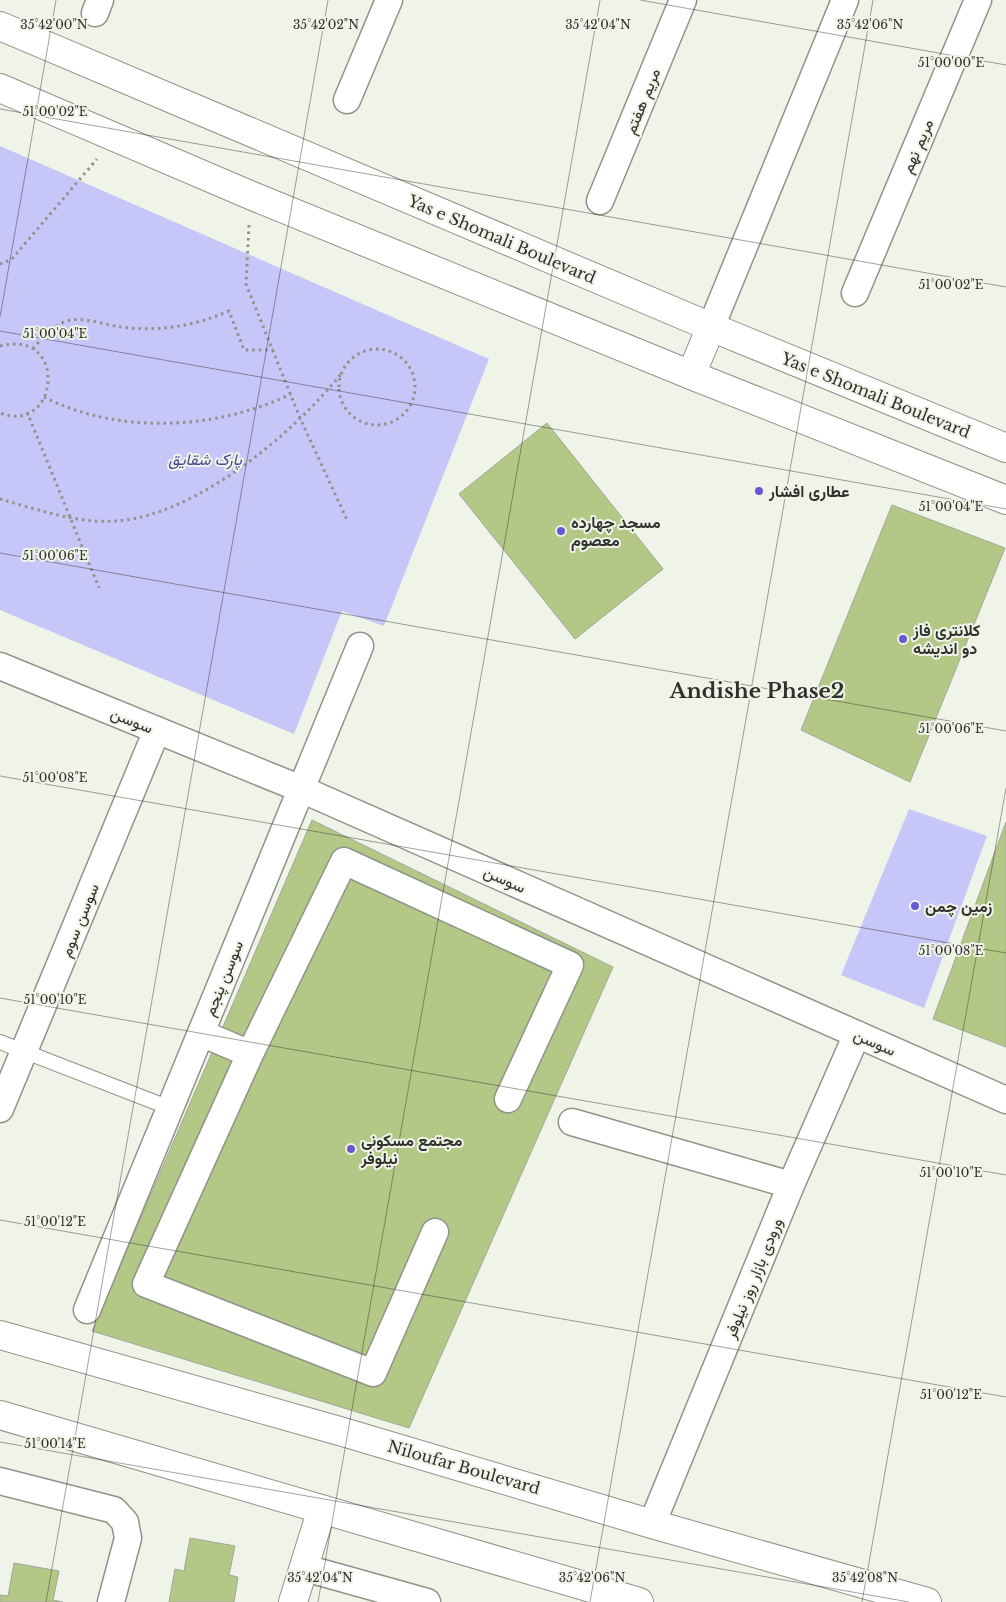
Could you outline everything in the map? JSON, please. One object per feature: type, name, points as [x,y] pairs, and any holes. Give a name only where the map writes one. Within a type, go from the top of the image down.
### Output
[{"type":"street","points":[[347,100],[389,0]]},
{"type":"street","name":"مریم هفتم","points":[[600,201],[683,0]]},
{"type":"street","points":[[692,375],[845,0]]},
{"type":"street","name":"مریم نهم","points":[[855,293],[978,0]]},
{"type":"street","name":"Yas e Shomali Boulevard","points":[[0,26],[711,327],[1006,448]]},
{"type":"street","points":[[0,88],[250,195],[692,375],[1006,500]]},
{"type":"street","name":"سوسن پنجم","points":[[87,1310],[360,646]]},
{"type":"street","name":"سوسن","points":[[0,666],[302,789],[1006,1100]]},
{"type":"street","name":"سوسن سوم","points":[[0,1109],[157,730]]},
{"type":"street","points":[[436,1232],[373,1372],[146,1284],[250,1054],[344,861],[570,966],[508,1099]]},
{"type":"street","points":[[200,1034],[250,1054]]},
{"type":"street","name":"ورودی بازار روز نیلوفر","points":[[652,1524],[791,1185],[857,1034]]},
{"type":"street","points":[[572,1122],[791,1185]]},
{"type":"street","name":"Niloufar Boulevard","points":[[0,1335],[490,1474],[652,1524],[927,1602]]},
{"type":"street","points":[[0,1415],[639,1602]]},
{"type":"street","points":[[0,1481],[114,1510],[125,1522],[128,1538],[111,1602]]},
{"type":"street","points":[[292,1602],[305,1568],[322,1509]]},
{"type":"street","points":[[305,1568],[427,1602]]},
{"type":"lane","points":[[0,1042],[170,1108]]},
{"type":"path","points":[[0,264],[12,260],[115,138]]},
{"type":"path","points":[[250,195],[246,284],[300,418],[348,522]]},
{"type":"path","points":[[32,349],[45,333],[65,321],[85,321],[122,327],[162,329],[203,322],[229,311],[244,350],[273,350]]},
{"type":"path","points":[[0,346],[21,344],[32,349],[42,358],[48,368],[50,381],[40,404],[19,416],[0,413]]},
{"type":"path","points":[[0,500],[70,516],[114,521],[146,516],[163,510],[196,495],[256,457],[324,396],[354,356],[376,348],[389,350],[400,356],[409,366],[415,377],[415,391],[412,403],[404,414],[394,422],[381,425],[368,424],[356,418],[344,405],[339,388],[341,374]]},
{"type":"path","points":[[44,398],[68,409],[93,416],[128,422],[167,423],[242,412],[270,404],[291,394]]},
{"type":"path","points":[[27,412],[99,588]]},
{"type":"green space","name":"پارک شقایق","points":[[0,146],[489,359],[384,626],[342,611],[294,734],[0,610]]},
{"type":"green space","name":"زمین چمن","points":[[909,809],[987,836],[924,1008],[841,975]]},
{"type":"building","name":"مسجد چهارده معصوم","points":[[547,423],[663,569],[575,639],[459,494]]},
{"type":"building","name":"کلانتری فاز دو اندیشه","points":[[892,505],[1005,548],[910,782],[801,730]]},
{"type":"building","name":"مجتمع مسکونی نیلوفر","points":[[312,820],[613,967],[409,1428],[92,1331]]},
{"type":"building","points":[[1006,822],[1006,1047],[933,1019]]},
{"type":"building","points":[[190,1538],[235,1546],[229,1575],[238,1577],[234,1602],[169,1602],[175,1569],[184,1571]]},
{"type":"building","points":[[14,1563],[59,1571],[53,1600],[63,1602],[0,1602],[0,1595],[8,1596]]},
{"type":"place","name":"عطاری افشار","points":[[759,491]]},
{"type":"place","name":"مسجد چهارده معصوم","points":[[561,531]]},
{"type":"place","name":"کلانتری فاز دو اندیشه","points":[[903,639]]},
{"type":"place","name":"زمین چمن","points":[[915,906]]},
{"type":"place","name":"مجتمع مسکونی نیلوفر","points":[[351,1149]]},
{"type":"district","name":"Andishe Phase2","points":[[757,691]]}]
